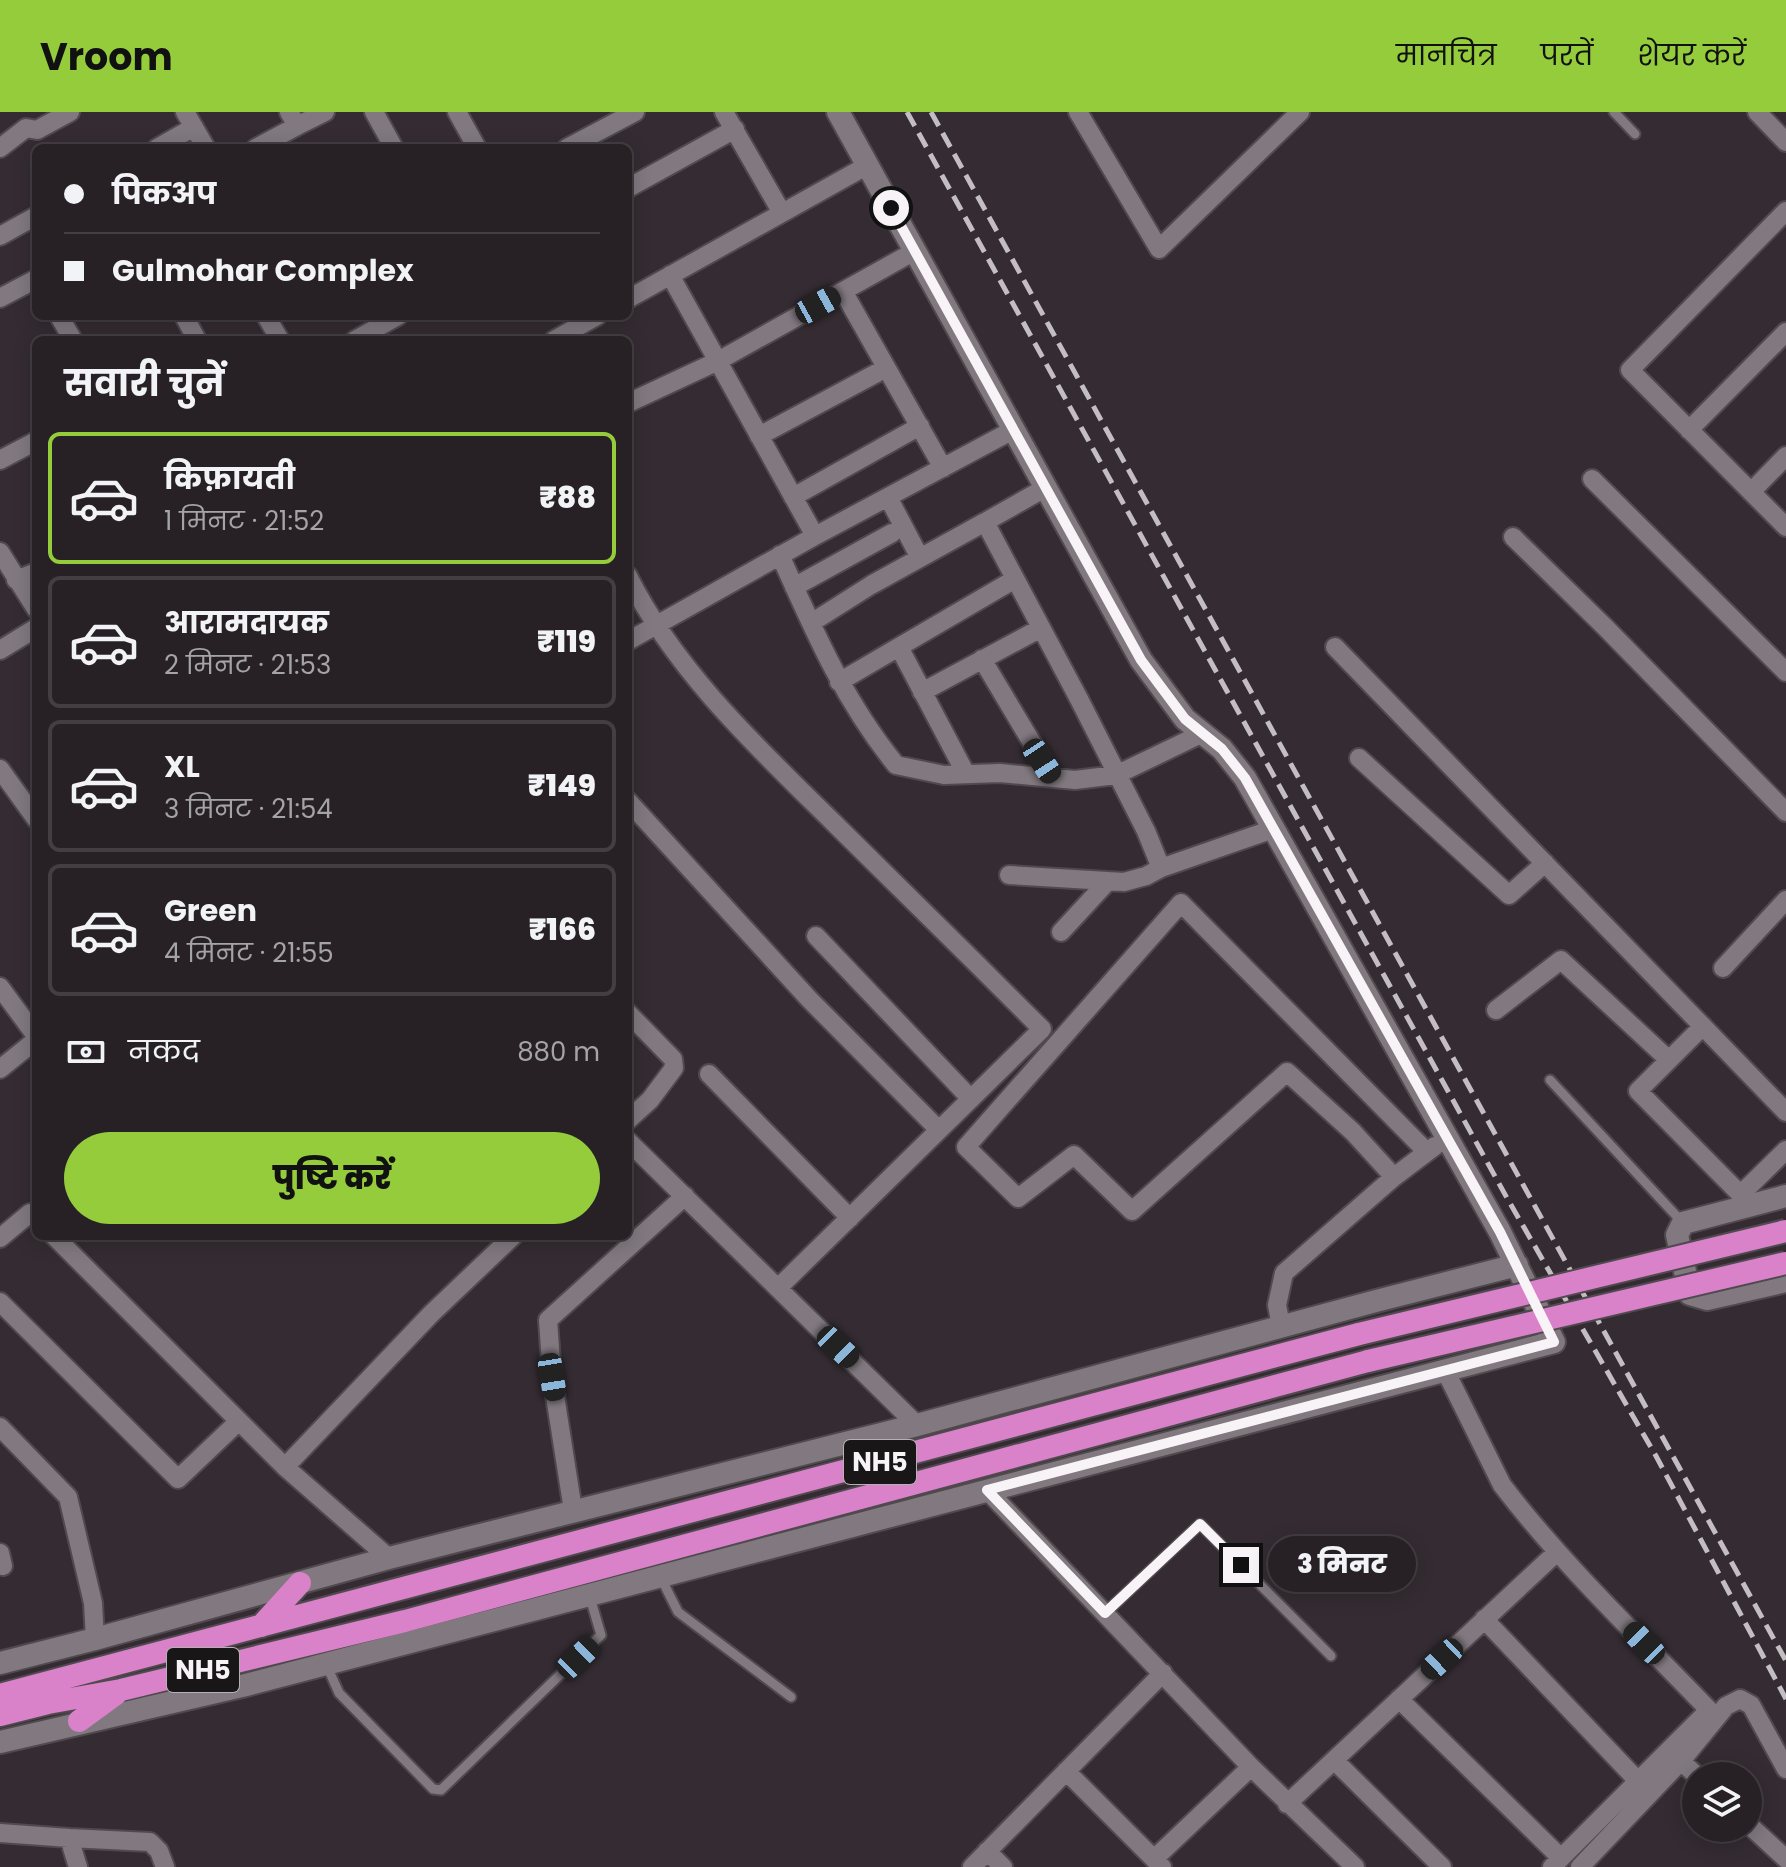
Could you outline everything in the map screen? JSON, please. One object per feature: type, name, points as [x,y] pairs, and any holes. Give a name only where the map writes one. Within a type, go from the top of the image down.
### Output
[{"type":"highway","name":"NH5","points":[[0,1695],[1359,1334],[1786,1231]]},
{"type":"highway","name":"NH5","points":[[0,1715],[121,1690],[405,1621],[1368,1361],[1786,1263]]},
{"type":"highway","points":[[260,1627],[300,1583]]},
{"type":"highway","points":[[79,1721],[121,1690]]},
{"type":"street","points":[[0,148],[21,120],[37,130],[70,112]]},
{"type":"street","points":[[261,144],[293,119],[325,112]]},
{"type":"street","points":[[374,112],[392,144]]},
{"type":"street","points":[[575,144],[635,112]]},
{"type":"street","points":[[724,112],[782,213]]},
{"type":"street","points":[[0,1742],[79,1721],[246,1685],[1554,1342],[1517,1265],[1245,778],[1222,749],[1185,719],[1141,660],[838,112]]},
{"type":"street","points":[[1078,112],[1159,249],[1300,112]]},
{"type":"street","points":[[1757,112],[1786,142]]},
{"type":"street","points":[[464,114],[475,144]]},
{"type":"street","points":[[162,144],[190,120],[204,144]]},
{"type":"street","points":[[632,186],[735,129]]},
{"type":"street","points":[[632,297],[868,165]]},
{"type":"street","points":[[1786,211],[1630,370],[1786,527]]},
{"type":"street","points":[[0,236],[32,218]]},
{"type":"street","points":[[632,401],[718,361],[915,251]]},
{"type":"street","points":[[670,275],[815,536]]},
{"type":"street","points":[[0,298],[32,281]]},
{"type":"street","points":[[843,291],[943,468]]},
{"type":"street","points":[[362,336],[391,320]]},
{"type":"street","points":[[558,336],[574,321]]},
{"type":"street","points":[[1689,430],[1786,332]]},
{"type":"street","points":[[759,436],[886,368]]},
{"type":"street","points":[[793,497],[920,426]]},
{"type":"street","points":[[632,639],[1013,430]]},
{"type":"street","points":[[0,460],[32,443]]},
{"type":"street","points":[[1751,492],[1786,456]]},
{"type":"street","points":[[1592,479],[1786,672]]},
{"type":"street","points":[[811,623],[1045,488]]},
{"type":"street","points":[[888,497],[920,558]]},
{"type":"street","points":[[985,522],[1146,831],[1161,868]]},
{"type":"street","points":[[794,587],[892,533]]},
{"type":"street","points":[[1513,537],[1786,812]]},
{"type":"street","points":[[0,552],[32,603]]},
{"type":"street","points":[[780,555],[839,682],[871,734],[896,765],[944,775],[1000,773],[1075,780],[1116,775],[1203,733]]},
{"type":"street","points":[[16,580],[32,574]]},
{"type":"street","points":[[839,682],[1015,579]]},
{"type":"street","points":[[632,582],[657,623],[714,700],[1042,1029],[778,1288]]},
{"type":"street","points":[[922,692],[1041,628]]},
{"type":"street","points":[[0,650],[32,636]]},
{"type":"street","points":[[899,647],[966,774]]},
{"type":"street","points":[[1335,647],[1786,1112]]},
{"type":"street","points":[[982,659],[1053,778]]},
{"type":"street","points":[[1359,758],[1509,895],[1545,863]]},
{"type":"street","points":[[0,769],[32,813]]},
{"type":"street","points":[[632,805],[809,999],[939,1130]]},
{"type":"street","points":[[1009,875],[1124,882],[1273,829]]},
{"type":"street","points":[[1061,932],[1108,881]]},
{"type":"street","points":[[1723,968],[1786,900]]},
{"type":"street","points":[[1394,1177],[1353,1132],[1287,1072],[1132,1211],[1074,1155],[1018,1198],[966,1147],[1181,903],[1427,1152]]},
{"type":"street","points":[[816,936],[971,1099]]},
{"type":"street","points":[[1496,1010],[1561,960],[1669,1060]]},
{"type":"street","points":[[0,987],[32,1032]]},
{"type":"street","points":[[632,1017],[673,1059],[674,1068],[650,1100],[632,1116]]},
{"type":"street","points":[[1703,1026],[1638,1091],[1746,1199]]},
{"type":"street","points":[[0,1069],[32,1041]]},
{"type":"street","points":[[709,1074],[850,1218]]},
{"type":"street","points":[[1281,1326],[1277,1305],[1284,1273],[1394,1177],[1447,1138]]},
{"type":"street","points":[[632,1145],[917,1425]]},
{"type":"street","points":[[1746,1199],[1786,1150]]},
{"type":"street","points":[[573,1510],[552,1377],[548,1320],[685,1196]]},
{"type":"street","points":[[1786,1196],[1746,1199],[1683,1223],[1677,1235],[1690,1294],[1707,1299],[1786,1281]]},
{"type":"street","points":[[0,1238],[32,1214]]},
{"type":"street","points":[[58,1240],[285,1467],[389,1558]]},
{"type":"street","points":[[285,1467],[431,1314],[509,1240]]},
{"type":"street","points":[[0,1663],[389,1558],[917,1425],[1517,1265]]},
{"type":"street","points":[[0,1302],[178,1479],[239,1421]]},
{"type":"street","points":[[1399,1699],[1557,1862],[1709,1710],[1557,1552],[1502,1485],[1446,1372]]},
{"type":"street","points":[[0,1427],[68,1497],[93,1603],[95,1639]]},
{"type":"street","points":[[987,1490],[1287,1804],[1355,1867]]},
{"type":"street","points":[[1287,1804],[1557,1552]]},
{"type":"street","points":[[1484,1619],[1638,1781]]},
{"type":"street","points":[[972,1867],[1163,1673]]},
{"type":"street","points":[[1580,1867],[1681,1761],[1726,1706],[1740,1699],[1751,1705],[1786,1769]]},
{"type":"street","points":[[1334,1760],[1442,1867]]},
{"type":"street","points":[[1066,1771],[1158,1863],[1251,1767]]},
{"type":"street","points":[[0,1833],[150,1842],[159,1851],[165,1867]]},
{"type":"street","points":[[1762,1837],[1786,1859]]},
{"type":"street","points":[[69,1838],[78,1867]]},
{"type":"street","points":[[987,1851],[1003,1867]]},
{"type":"lane","points":[[1614,112],[1635,134]]},
{"type":"lane","points":[[1550,1080],[1683,1223]]},
{"type":"lane","points":[[1105,1613],[1200,1524],[1331,1656]]},
{"type":"lane","points":[[660,1576],[678,1612],[791,1697]]},
{"type":"lane","points":[[326,1663],[339,1693],[424,1781],[433,1789],[441,1790],[601,1635],[589,1594]]},
{"type":"railway","points":[[907,112],[1507,1198],[1656,1456],[1786,1699]]},
{"type":"railway","points":[[931,112],[1786,1661]]},
{"type":"route","points":[[891,208],[1141,660],[1185,719],[1222,749],[1245,778],[1500,1232],[1554,1342],[987,1490],[1105,1613],[1200,1524],[1241,1565]]}]
